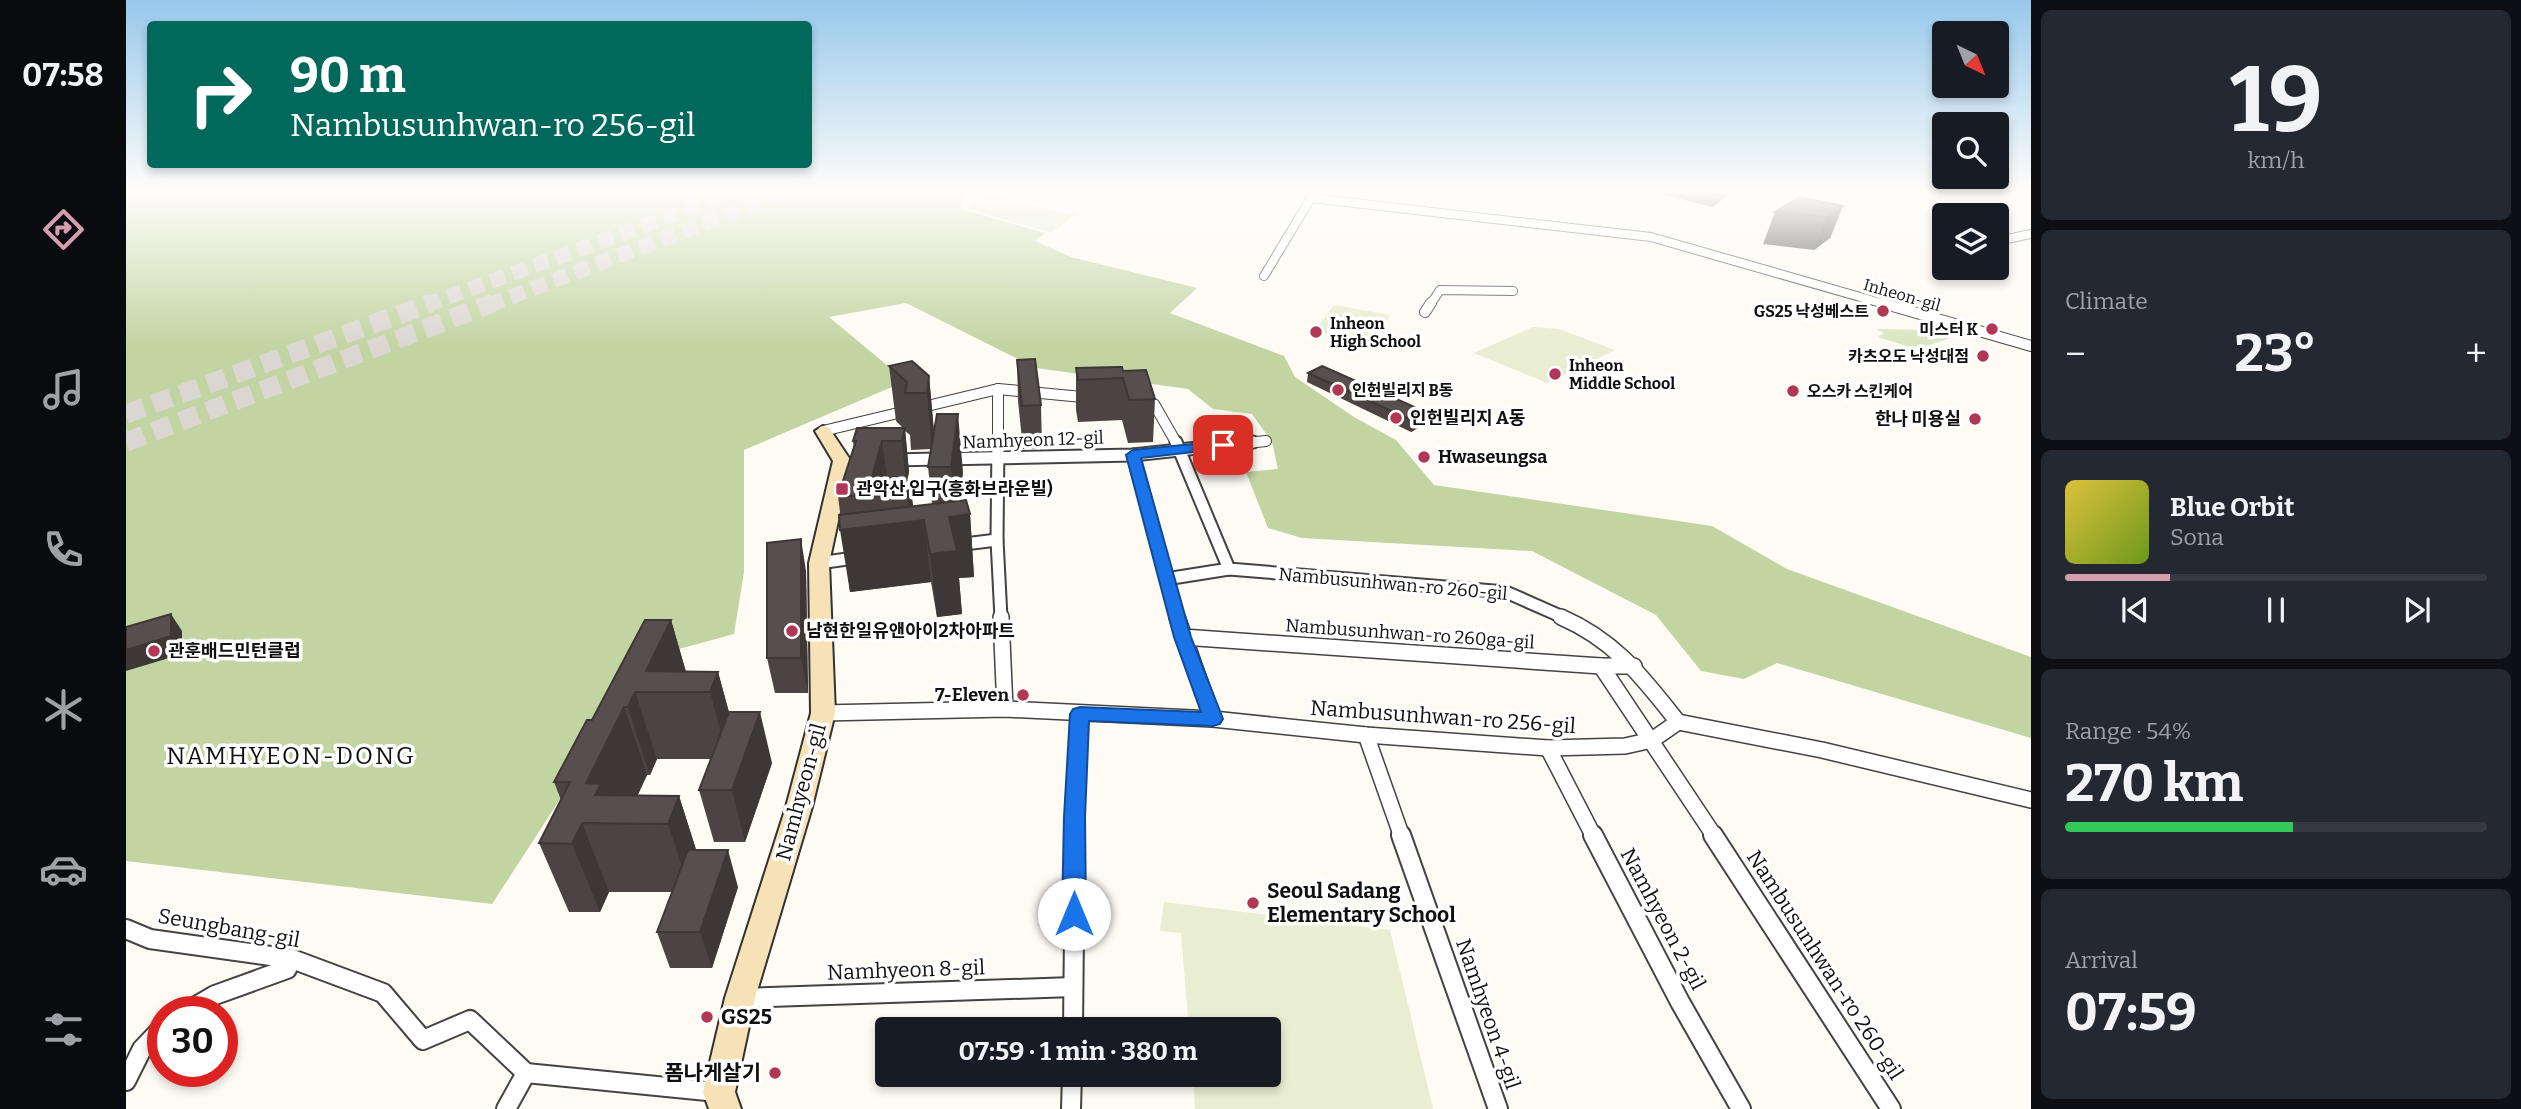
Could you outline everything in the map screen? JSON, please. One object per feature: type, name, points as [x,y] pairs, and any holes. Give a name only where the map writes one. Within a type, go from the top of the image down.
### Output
[{"type":"street","points":[[1264,276],[1283,245]]},
{"type":"street","name":"Inheon-gil","points":[[1678,245],[2031,346]]},
{"type":"street","points":[[1425,312],[1440,290],[1513,291]]},
{"type":"street","points":[[823,431],[999,389],[1102,399]]},
{"type":"street","points":[[999,389],[997,540],[1005,709]]},
{"type":"street","points":[[1128,402],[1154,404],[1180,450],[1229,569]]},
{"type":"street","name":"Namhyeon-gil","points":[[722,1101],[740,998],[800,807],[823,713],[819,563],[848,461],[823,431]]},
{"type":"street","name":"Namhyeon 12-gil","points":[[881,460],[1133,455],[1266,441]]},
{"type":"street","points":[[1133,455],[1182,637],[1213,719]]},
{"type":"street","points":[[942,547],[997,540]]},
{"type":"street","points":[[819,563],[874,556]]},
{"type":"street","name":"Nambusunhwan-ro 260-gil","points":[[1166,579],[1229,569],[1506,592],[1587,628],[1634,666],[1678,722]]},
{"type":"street","name":"Nambusunhwan-ro 260ga-gil","points":[[1182,637],[1601,666],[1634,666]]},
{"type":"street","points":[[1601,666],[1653,740]]},
{"type":"street","name":"Nambusunhwan-ro 256-gil","points":[[823,713],[1005,709],[1213,719],[1366,735],[1548,748],[1625,746],[1653,740],[1678,722]]},
{"type":"street","points":[[1073,1017],[1075,817],[1080,714]]},
{"type":"street","points":[[1678,722],[1822,750],[2031,800]]},
{"type":"street","name":"Namhyeon 4-gil","points":[[1366,735],[1498,1109]]},
{"type":"street","name":"Nambusunhwan-ro 260-gil","points":[[1653,740],[1891,1109]]},
{"type":"street","name":"Namhyeon 2-gil","points":[[1548,748],[1680,1002],[1741,1109]]},
{"type":"street","name":"Seungbang-gil","points":[[126,929],[150,939],[292,959],[383,993],[423,1040],[470,1020],[526,1073]]},
{"type":"street","points":[[213,996],[287,970]]},
{"type":"street","name":"Namhyeon 8-gil","points":[[740,998],[1073,987]]},
{"type":"street","points":[[126,1081],[147,1044]]},
{"type":"street","points":[[506,1109],[526,1073],[722,1101]]},
{"type":"street","points":[[1071,1109],[1072,1087]]},
{"type":"green space","points":[[126,245],[1043,245],[1071,257],[1197,288],[1170,313],[1284,356],[1295,377],[1354,417],[1396,440],[1434,485],[1712,526],[1787,569],[2031,657],[2031,738],[1777,663],[1744,679],[1701,671],[1656,615],[1532,551],[1302,538],[1268,528],[1246,472],[1278,469],[1272,442],[1252,414],[1213,409],[1188,389],[1036,368],[906,303],[829,317],[906,381],[744,450],[744,572],[734,634],[653,656],[492,904],[126,861]]},
{"type":"green space","points":[[1334,305],[1390,315],[1373,343],[1314,332]]},
{"type":"green space","points":[[1533,327],[1559,329],[1615,350],[1547,383],[1474,353]]},
{"type":"green space","points":[[1876,329],[1922,330],[1951,338],[1916,349],[1878,337],[1884,333]]},
{"type":"green space","points":[[1164,902],[1390,930],[1433,1109],[1195,1109],[1194,1087],[1281,1087],[1281,1017],[1188,1017],[1181,933],[1160,931]]},
{"type":"building","points":[[1035,359],[1041,405],[1022,406],[1017,360]]},
{"type":"building","points":[[912,361],[929,376],[927,393],[905,393],[907,382],[889,366]]},
{"type":"building","points":[[1322,366],[1428,413],[1413,421],[1308,373]]},
{"type":"building","points":[[1122,367],[1123,371],[1146,370],[1155,399],[1129,400],[1123,378],[1078,380],[1076,368]]},
{"type":"building","points":[[937,414],[958,414],[951,467],[928,467]]},
{"type":"building","points":[[857,428],[905,428],[902,441],[882,441],[871,481],[910,481],[907,496],[838,496],[856,441],[853,441]]},
{"type":"building","points":[[966,500],[970,514],[949,517],[957,551],[930,554],[924,520],[840,530],[839,515]]},
{"type":"building","points":[[801,539],[801,658],[767,658],[767,543]]},
{"type":"building","points":[[171,614],[171,636],[126,650],[126,627]]},
{"type":"building","points":[[645,620],[671,620],[646,671],[718,672],[710,692],[635,692],[628,707],[624,707],[586,783],[601,784],[595,795],[679,796],[668,824],[582,823],[572,844],[539,843],[570,782],[554,782],[587,720],[592,720]]},
{"type":"building","points":[[729,712],[760,712],[732,790],[699,790]]},
{"type":"building","points":[[688,850],[728,850],[700,932],[657,932]]},
{"type":"tunnel","points":[[426,305],[592,245]]},
{"type":"tunnel","points":[[489,305],[648,245]]},
{"type":"tunnel","points":[[126,414],[431,303]]},
{"type":"tunnel","points":[[126,442],[493,303]]},
{"type":"place","name":"GS25 낙성베스트","points":[[1883,311]]},
{"type":"place","name":"미스터 K","points":[[1992,329]]},
{"type":"place","name":"Inheon High School","points":[[1316,332]]},
{"type":"place","name":"카츠오도 낙성대점","points":[[1983,356]]},
{"type":"place","name":"Inheon Middle School","points":[[1555,374]]},
{"type":"place","name":"인헌빌리지 B동","points":[[1338,390]]},
{"type":"place","name":"오스카 스킨케어","points":[[1793,391]]},
{"type":"place","name":"인헌빌리지 A동","points":[[1396,418]]},
{"type":"place","name":"한나 미용실","points":[[1975,419]]},
{"type":"place","name":"Hwaseungsa","points":[[1424,457]]},
{"type":"place","name":"관악산 입구(흥화브라운빌)","points":[[842,489]]},
{"type":"place","name":"남현한일유앤아이2차아파트","points":[[792,631]]},
{"type":"place","name":"관훈배드민턴클럽","points":[[154,651]]},
{"type":"place","name":"7-Eleven","points":[[1023,695]]},
{"type":"place","name":"Seoul Sadang Elementary School","points":[[1253,903]]},
{"type":"place","name":"GS25","points":[[707,1017]]},
{"type":"place","name":"폼나게살기","points":[[775,1073]]},
{"type":"district","name":"NAMHYEON-DONG","points":[[291,756]]},
{"type":"route","points":[[1074,914],[1080,714],[1213,719],[1182,637],[1133,455],[1223,445]]}]
